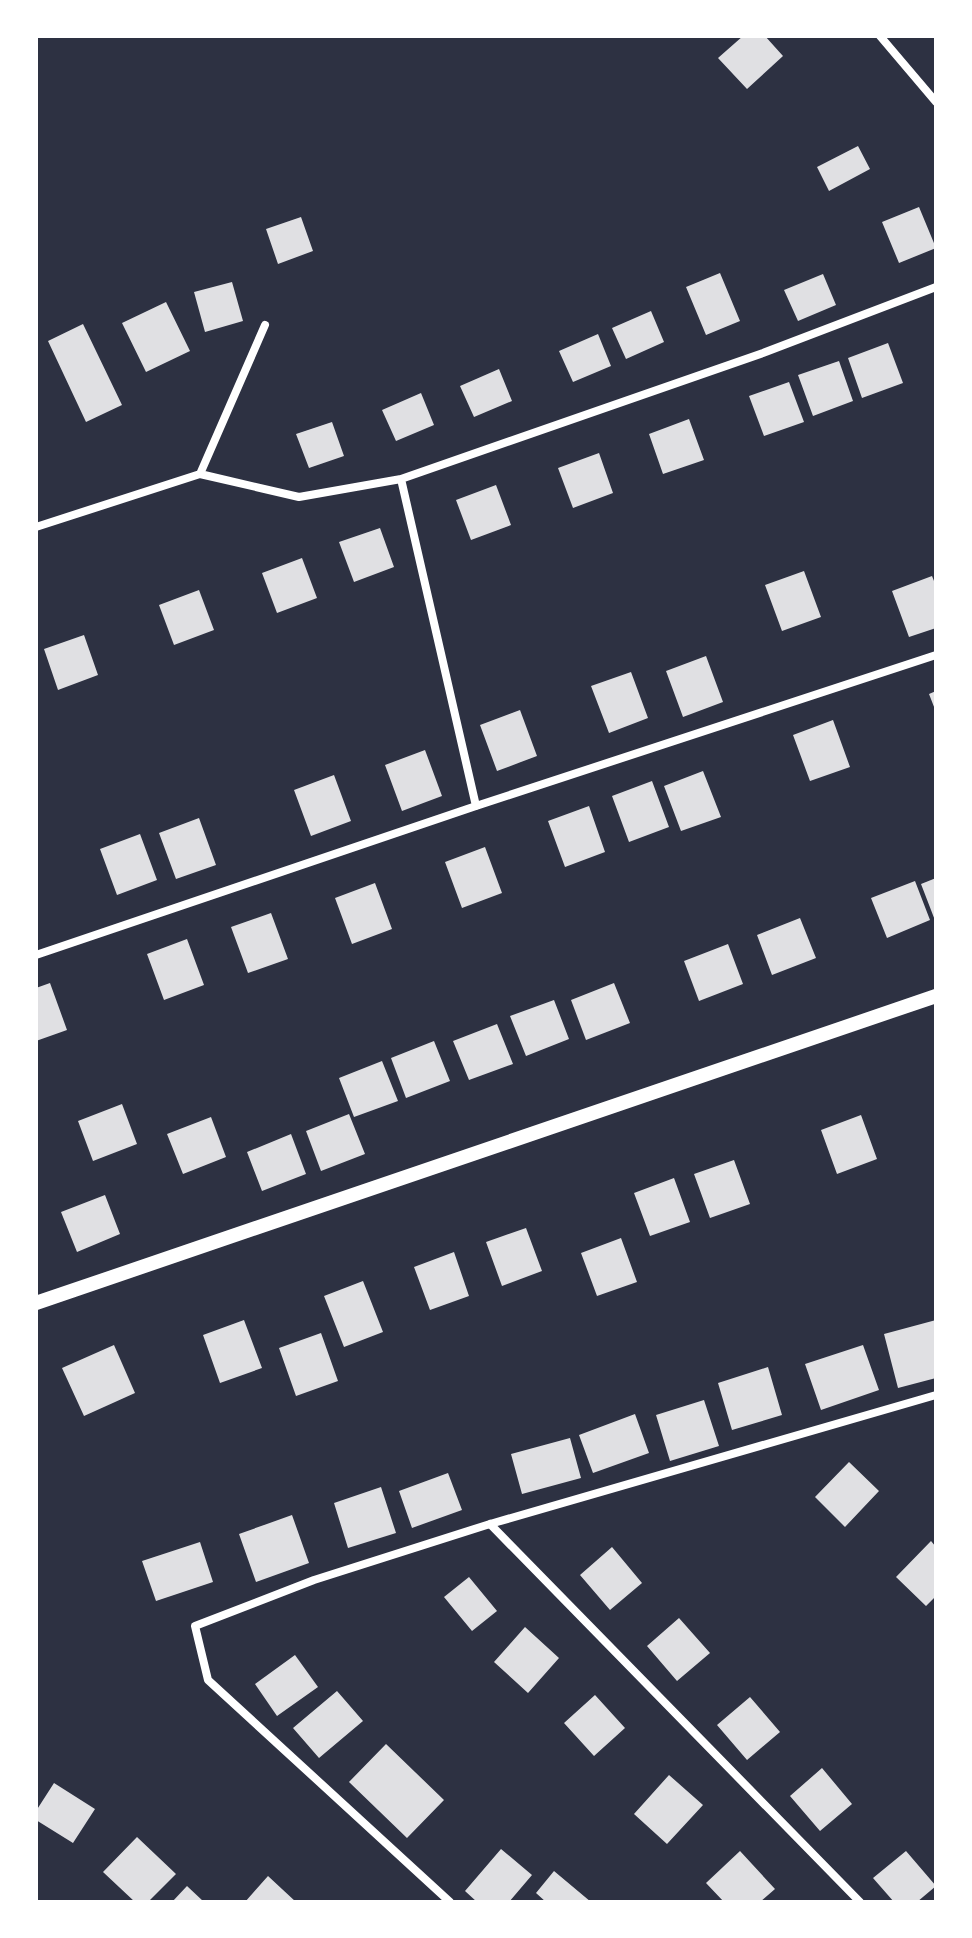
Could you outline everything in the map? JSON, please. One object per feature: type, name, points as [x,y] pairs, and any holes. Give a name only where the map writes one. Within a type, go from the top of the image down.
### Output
[{"type":"street","points":[[880,36],[936,102]]},
{"type":"street","points":[[36,527],[200,474],[299,497],[401,479],[763,353],[936,287]]},
{"type":"street","points":[[200,474],[265,325]]},
{"type":"street","points":[[401,479],[476,806]]},
{"type":"street","points":[[36,955],[936,655]]},
{"type":"street","points":[[36,1303],[936,996]]},
{"type":"street","points":[[450,1902],[208,1680],[195,1626],[314,1580],[490,1524],[936,1395]]},
{"type":"street","points":[[490,1524],[860,1902]]},
{"type":"building","points":[[743,36],[765,36],[783,56],[747,89],[718,58]]},
{"type":"building","points":[[858,146],[870,169],[829,191],[817,167]]},
{"type":"building","points":[[919,207],[936,248],[899,263],[882,222]]},
{"type":"building","points":[[301,217],[313,251],[278,264],[266,229]]},
{"type":"building","points":[[720,273],[740,321],[706,335],[686,287]]},
{"type":"building","points":[[823,274],[836,305],[798,321],[784,290]]},
{"type":"building","points":[[232,282],[243,321],[205,332],[194,292]]},
{"type":"building","points":[[166,302],[190,351],[146,372],[122,323]]},
{"type":"building","points":[[651,311],[664,342],[626,359],[612,328]]},
{"type":"building","points":[[83,324],[122,405],[86,422],[48,341]]},
{"type":"building","points":[[598,334],[611,366],[573,382],[559,351]]},
{"type":"building","points":[[888,343],[903,383],[862,398],[848,358]]},
{"type":"building","points":[[839,361],[853,401],[813,416],[798,375]]},
{"type":"building","points":[[499,369],[512,401],[474,417],[460,386]]},
{"type":"building","points":[[789,382],[804,422],[764,436],[749,396]]},
{"type":"building","points":[[421,393],[434,425],[396,441],[382,410]]},
{"type":"building","points":[[689,419],[704,460],[663,474],[649,434]]},
{"type":"building","points":[[332,422],[344,456],[309,468],[296,434]]},
{"type":"building","points":[[599,453],[613,493],[573,508],[558,468]]},
{"type":"building","points":[[496,485],[511,525],[471,540],[456,500]]},
{"type":"building","points":[[380,528],[394,567],[354,582],[339,542]]},
{"type":"building","points":[[302,558],[317,598],[277,613],[262,573]]},
{"type":"building","points":[[804,571],[821,617],[782,631],[765,585]]},
{"type":"building","points":[[932,576],[936,586],[936,628],[909,637],[892,591]]},
{"type":"building","points":[[199,590],[214,630],[174,645],[159,605]]},
{"type":"building","points":[[84,635],[98,675],[58,690],[44,649]]},
{"type":"building","points":[[706,656],[723,702],[683,717],[666,671]]},
{"type":"building","points":[[631,672],[648,718],[609,733],[591,686]]},
{"type":"building","points":[[936,691],[936,712],[929,694]]},
{"type":"building","points":[[520,710],[537,756],[497,771],[480,725]]},
{"type":"building","points":[[833,720],[850,767],[810,781],[793,735]]},
{"type":"building","points":[[425,750],[442,796],[402,811],[385,765]]},
{"type":"building","points":[[703,771],[721,817],[681,831],[664,786]]},
{"type":"building","points":[[334,775],[351,821],[311,836],[294,790]]},
{"type":"building","points":[[652,781],[669,827],[629,842],[612,796]]},
{"type":"building","points":[[589,806],[605,852],[565,867],[548,821]]},
{"type":"building","points":[[199,818],[216,865],[176,879],[159,833]]},
{"type":"building","points":[[140,834],[157,880],[117,895],[100,849]]},
{"type":"building","points":[[485,847],[502,893],[462,908],[445,862]]},
{"type":"building","points":[[936,878],[936,923],[921,884]]},
{"type":"building","points":[[915,881],[930,920],[887,938],[871,898]]},
{"type":"building","points":[[375,883],[392,929],[352,944],[335,898]]},
{"type":"building","points":[[271,913],[288,959],[248,973],[231,927]]},
{"type":"building","points":[[800,918],[816,958],[772,975],[757,935]]},
{"type":"building","points":[[187,939],[204,985],[164,1000],[147,954]]},
{"type":"building","points":[[728,944],[743,984],[699,1001],[684,961]]},
{"type":"building","points":[[50,983],[67,1030],[36,1041],[36,988]]},
{"type":"building","points":[[614,983],[630,1023],[586,1040],[571,1000]]},
{"type":"building","points":[[554,1000],[569,1039],[526,1056],[510,1016]]},
{"type":"building","points":[[497,1024],[513,1064],[469,1080],[453,1041]]},
{"type":"building","points":[[434,1041],[450,1081],[406,1098],[391,1058]]},
{"type":"building","points":[[382,1061],[398,1101],[354,1117],[339,1078]]},
{"type":"building","points":[[122,1104],[137,1144],[93,1161],[78,1121]]},
{"type":"building","points":[[349,1114],[365,1154],[321,1171],[306,1131]]},
{"type":"building","points":[[861,1115],[877,1159],[837,1174],[821,1130]]},
{"type":"building","points":[[211,1117],[226,1157],[183,1174],[167,1134]]},
{"type":"building","points":[[291,1134],[306,1174],[262,1191],[247,1152]]},
{"type":"building","points":[[734,1160],[750,1204],[710,1218],[694,1174]]},
{"type":"building","points":[[674,1178],[690,1222],[650,1236],[634,1193]]},
{"type":"building","points":[[105,1195],[120,1234],[77,1252],[61,1212]]},
{"type":"building","points":[[526,1228],[542,1271],[502,1286],[486,1242]]},
{"type":"building","points":[[621,1238],[637,1282],[597,1296],[581,1253]]},
{"type":"building","points":[[454,1252],[469,1296],[430,1310],[414,1267]]},
{"type":"building","points":[[363,1281],[383,1332],[344,1347],[324,1296]]},
{"type":"building","points":[[244,1320],[262,1368],[220,1383],[203,1335]]},
{"type":"building","points":[[936,1320],[936,1378],[898,1388],[884,1334]]},
{"type":"building","points":[[321,1333],[338,1381],[296,1396],[279,1348]]},
{"type":"building","points":[[114,1345],[135,1393],[84,1416],[62,1368]]},
{"type":"building","points":[[863,1345],[879,1390],[821,1410],[805,1364]]},
{"type":"building","points":[[768,1367],[782,1415],[732,1430],[718,1383]]},
{"type":"building","points":[[704,1400],[719,1446],[670,1461],[656,1415]]},
{"type":"building","points":[[635,1414],[649,1453],[593,1473],[579,1435]]},
{"type":"building","points":[[570,1438],[581,1478],[522,1494],[511,1454]]},
{"type":"building","points":[[849,1462],[879,1491],[845,1527],[815,1497]]},
{"type":"building","points":[[448,1473],[462,1510],[412,1528],[399,1491]]},
{"type":"building","points":[[381,1487],[396,1533],[348,1548],[334,1503]]},
{"type":"building","points":[[292,1515],[309,1563],[256,1582],[239,1534]]},
{"type":"building","points":[[931,1541],[936,1547],[936,1596],[926,1606],[896,1577]]},
{"type":"building","points":[[200,1542],[213,1582],[156,1601],[142,1561]]},
{"type":"building","points":[[612,1547],[642,1583],[610,1610],[580,1575]]},
{"type":"building","points":[[469,1577],[497,1611],[472,1631],[444,1597]]},
{"type":"building","points":[[679,1618],[710,1653],[677,1681],[647,1646]]},
{"type":"building","points":[[525,1627],[559,1658],[528,1693],[494,1662]]},
{"type":"building","points":[[295,1655],[318,1687],[277,1716],[255,1684]]},
{"type":"building","points":[[337,1691],[363,1721],[319,1758],[293,1728]]},
{"type":"building","points":[[595,1695],[625,1728],[594,1756],[564,1723]]},
{"type":"building","points":[[750,1697],[780,1732],[747,1760],[717,1725]]},
{"type":"building","points":[[386,1744],[444,1800],[407,1838],[349,1782]]},
{"type":"building","points":[[822,1768],[852,1804],[820,1831],[790,1796]]},
{"type":"building","points":[[669,1775],[703,1805],[667,1844],[634,1814]]},
{"type":"building","points":[[54,1783],[95,1809],[73,1843],[36,1820],[36,1811]]},
{"type":"building","points":[[137,1837],[176,1874],[148,1902],[135,1902],[103,1872]]},
{"type":"building","points":[[501,1849],[532,1875],[509,1902],[477,1902],[465,1891]]},
{"type":"building","points":[[740,1851],[775,1889],[760,1902],[724,1902],[706,1883]]},
{"type":"building","points":[[906,1851],[936,1886],[917,1902],[894,1902],[873,1878]]},
{"type":"building","points":[[554,1871],[591,1902],[546,1902],[536,1893]]},
{"type":"building","points":[[268,1876],[296,1902],[245,1902]]},
{"type":"building","points":[[187,1886],[204,1902],[172,1902]]}]
